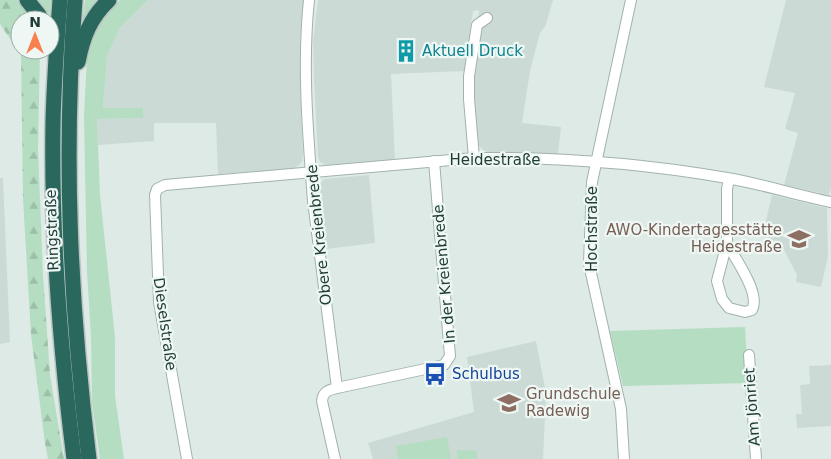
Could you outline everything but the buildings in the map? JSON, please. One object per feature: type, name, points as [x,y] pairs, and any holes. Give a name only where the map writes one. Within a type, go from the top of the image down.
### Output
[{"type":"highway","points":[[27,0],[35,10]]},
{"type":"highway","name":"Ringstraße","points":[[60,0],[53,121],[56,275],[64,376],[74,459]]},
{"type":"highway","name":"Ringstraße","points":[[75,0],[68,132],[68,204],[78,373],[89,459]]},
{"type":"highway","points":[[68,132],[77,110],[78,66],[84,34],[97,12],[109,0]]},
{"type":"highway","points":[[47,60],[48,103],[53,121]]},
{"type":"street","name":"Obere Kreienbrede","points":[[310,0],[306,62],[311,172],[337,388]]},
{"type":"street","name":"Hochstraße","points":[[624,459],[620,402],[589,264],[590,198],[595,162],[631,0]]},
{"type":"street","points":[[474,158],[469,76],[477,25],[486,18]]},
{"type":"street","name":"Heidestraße","points":[[158,189],[166,185],[474,158],[595,162],[729,179],[831,202]]},
{"type":"street","name":"In der Kreienbrede","points":[[337,388],[444,365],[450,356],[434,162]]},
{"type":"street","points":[[726,243],[754,292],[754,306],[752,310],[745,312],[729,308],[722,299],[716,281],[726,243],[727,189],[729,179]]},
{"type":"street","name":"Dieselstraße","points":[[158,189],[155,195],[159,302],[187,459]]},
{"type":"street","name":"Am Jönriet","points":[[748,355],[756,459]]},
{"type":"street","points":[[335,459],[322,401],[323,395],[328,390],[337,388]]},
{"type":"shaded area","points":[[148,0],[304,0],[300,42],[303,154],[299,165],[293,169],[218,174],[216,123],[154,123],[154,141],[98,145],[97,119],[143,118],[143,108],[103,108],[107,56],[120,28]]},
{"type":"shaded area","points":[[318,0],[553,0],[545,27],[540,33],[530,71],[522,123],[561,127],[558,155],[488,152],[478,144],[473,88],[479,10],[473,11],[464,71],[391,74],[395,160],[326,165],[320,162],[318,157],[313,42]]},
{"type":"shaded area","points":[[786,0],[831,0],[831,187],[829,195],[784,185],[798,133],[785,129],[795,93],[764,87]]},
{"type":"shaded area","points":[[369,175],[375,243],[326,249],[318,187],[324,179]]},
{"type":"shaded area","points":[[0,178],[3,178],[10,342],[0,344]]},
{"type":"shaded area","name":"AWO-Kindertagesstätte Heidestraße","points":[[772,195],[827,208],[828,256],[821,287],[796,282],[797,275],[780,242],[762,237]]},
{"type":"shaded area","name":"Grundschule Radewig","points":[[536,341],[546,393],[543,459],[373,459],[368,443],[474,412],[467,357]]},
{"type":"shaded area","points":[[831,365],[831,426],[797,428],[796,414],[802,414],[800,385],[810,384],[809,366]]},
{"type":"green space","points":[[0,0],[17,0],[27,10],[10,10],[10,39],[0,24]]},
{"type":"green space","points":[[32,0],[51,0],[50,10],[38,10]]},
{"type":"green space","points":[[85,0],[105,0],[81,30]]},
{"type":"green space","points":[[120,0],[148,0],[120,28],[107,56],[103,108],[143,108],[143,118],[97,119],[100,195],[115,337],[115,396],[124,459],[100,459],[92,403],[84,116],[87,58],[98,25],[107,12]]},
{"type":"green space","points":[[21,60],[40,60],[38,149],[43,275],[50,375],[64,459],[48,459],[45,443],[31,335],[23,199]]},
{"type":"green space","points":[[745,327],[748,383],[623,386],[610,331]]},
{"type":"green space","points":[[447,437],[451,459],[398,459],[396,446]]},
{"type":"green space","points":[[457,450],[477,451],[477,459],[457,459]]},
{"type":"place","name":"Aktuell Druck","points":[[406,51]]},
{"type":"place","name":"AWO-Kindertagesstätte Heidestraße","points":[[799,239]]},
{"type":"place","name":"Schulbus","points":[[435,374]]},
{"type":"place","name":"Grundschule Radewig","points":[[509,403]]}]
